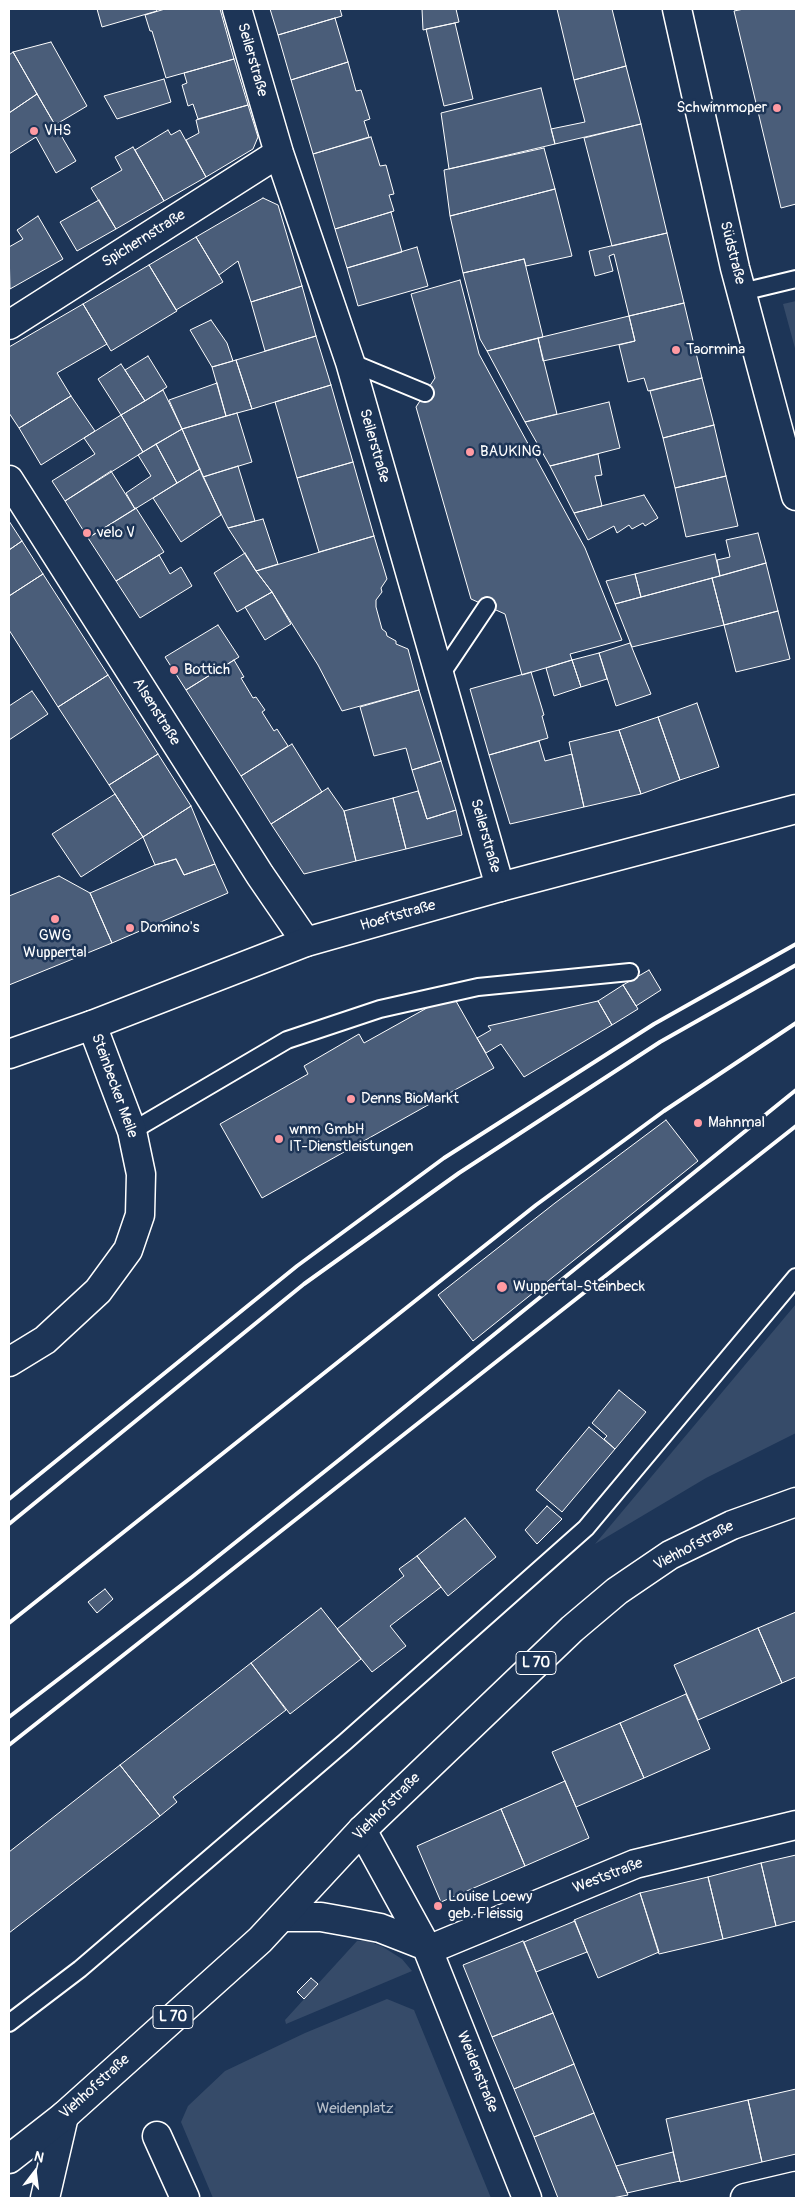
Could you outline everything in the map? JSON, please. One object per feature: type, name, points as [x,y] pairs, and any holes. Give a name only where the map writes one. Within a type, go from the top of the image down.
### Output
[{"type":"street","name":"Seilerstraße","points":[[237,9],[279,153],[350,362],[500,887]]},
{"type":"street","name":"Südstraße","points":[[677,9],[734,268],[796,496]]},
{"type":"street","name":"Spichernstraße","points":[[9,324],[279,153]]},
{"type":"street","name":"Alsenstraße","points":[[9,480],[260,875],[306,942]]},
{"type":"street","name":"Hoeftstraße","points":[[9,1054],[92,1025],[306,942],[500,887],[796,809]]},
{"type":"street","name":"Steinbecker Meile","points":[[9,1362],[45,1340],[98,1291],[128,1250],[140,1214],[141,1174],[132,1131],[92,1025]]},
{"type":"street","name":"Viehhofstraße","points":[[9,2159],[64,2116],[260,1940],[362,1830],[572,1629],[617,1591],[679,1551],[732,1525],[796,1502]]},
{"type":"street","name":"Weststraße","points":[[427,1948],[635,1864],[796,1825]]},
{"type":"street","name":"Weidenstraße","points":[[362,1830],[427,1948],[527,2198]]},
{"type":"street","points":[[282,1917],[321,1917],[380,1928],[427,1948]]},
{"type":"street","points":[[45,2198],[64,2116]]},
{"type":"street","points":[[157,2136],[186,2198]]},
{"type":"street","points":[[745,2198],[796,2186]]},
{"type":"lane","points":[[742,292],[796,279]]},
{"type":"lane","points":[[350,362],[425,393]]},
{"type":"lane","points":[[440,676],[487,606]]},
{"type":"lane","points":[[132,1131],[287,1040],[380,1009],[478,987],[630,972]]},
{"type":"lane","points":[[9,2023],[80,1969],[345,1742],[586,1528],[796,1277]]},
{"type":"green space","points":[[796,301],[796,352],[783,304]]},
{"type":"green space","points":[[796,1304],[796,1433],[706,1478],[595,1544]]},
{"type":"green space","points":[[357,1941],[368,1941],[383,1947],[402,1959],[412,1971],[286,2024],[285,2020]]},
{"type":"green space","name":"Weidenplatz","points":[[387,1999],[414,2010],[491,2198],[213,2198],[181,2122],[188,2106],[225,2071],[305,2033]]},
{"type":"building","points":[[97,9],[156,9],[157,11],[102,27]]},
{"type":"building","points":[[165,9],[220,9],[234,59],[166,78],[152,31],[150,31],[145,15]]},
{"type":"building","points":[[270,9],[340,9],[342,16],[278,35]]},
{"type":"building","points":[[422,9],[456,9],[459,22],[423,30]]},
{"type":"building","points":[[557,9],[612,9],[626,66],[574,80]]},
{"type":"building","name":"Schwimmoper","points":[[744,9],[796,9],[796,204],[781,208],[734,11]]},
{"type":"building","points":[[335,18],[348,62],[291,80],[278,35]]},
{"type":"building","points":[[455,23],[473,99],[444,106],[426,29]]},
{"type":"building","points":[[51,42],[87,106],[55,125],[13,52]]},
{"type":"building","points":[[13,52],[37,94],[9,113],[9,55]]},
{"type":"building","points":[[234,59],[248,105],[198,119],[193,104],[188,106],[182,85],[187,83],[184,73]]},
{"type":"building","points":[[348,62],[356,91],[361,90],[370,119],[364,121],[369,137],[313,154],[291,80]]},
{"type":"building","points":[[626,66],[641,124],[555,144],[551,129],[585,122],[574,80]]},
{"type":"building","points":[[164,79],[171,102],[117,119],[104,96]]},
{"type":"building","points":[[541,88],[555,144],[449,169],[441,113]]},
{"type":"building","name":"VHS","points":[[37,94],[76,161],[56,173],[36,137],[9,154],[9,113]]},
{"type":"building","points":[[248,105],[258,137],[253,149],[206,177],[186,140],[199,133],[196,120]]},
{"type":"building","points":[[641,124],[667,233],[612,246],[584,138]]},
{"type":"building","points":[[168,130],[171,135],[180,130],[206,177],[164,201],[135,150]]},
{"type":"building","points":[[371,137],[380,166],[386,165],[394,194],[389,195],[394,211],[335,229],[313,154]]},
{"type":"building","points":[[133,147],[164,201],[116,229],[91,188],[122,170],[115,157]]},
{"type":"building","points":[[544,148],[555,189],[450,216],[444,170]]},
{"type":"building","points":[[555,189],[572,256],[526,266],[524,259],[463,273],[450,216]]},
{"type":"building","points":[[263,198],[278,205],[302,286],[251,302],[238,261],[219,275],[196,237]]},
{"type":"building","points":[[99,200],[116,229],[77,251],[60,222]]},
{"type":"building","points":[[391,212],[402,252],[347,268],[335,229]]},
{"type":"building","points":[[38,216],[63,259],[10,289],[9,247],[23,239],[17,230]]},
{"type":"building","points":[[667,233],[684,303],[629,316],[614,254],[609,256],[613,271],[595,276],[589,251]]},
{"type":"building","points":[[196,237],[223,282],[176,310],[149,265]]},
{"type":"building","points":[[417,247],[428,286],[358,306],[347,268]]},
{"type":"building","points":[[524,259],[543,337],[487,351],[480,339],[463,273]]},
{"type":"building","points":[[149,265],[177,311],[111,351],[83,304]]},
{"type":"building","name":"BAUKING","points":[[460,280],[479,354],[585,548],[622,640],[570,654],[572,660],[522,675],[505,614],[471,599],[416,407],[435,378],[411,294]]},
{"type":"building","points":[[302,286],[316,336],[265,351],[251,302]]},
{"type":"building","points":[[684,303],[702,378],[648,391],[644,378],[628,382],[619,345],[635,341],[629,316]]},
{"type":"building","points":[[83,304],[107,344],[57,373],[71,396],[19,428],[9,413],[9,347]]},
{"type":"building","points":[[629,316],[635,341],[543,361],[538,338]]},
{"type":"building","points":[[211,320],[227,343],[233,361],[212,367],[190,330]]},
{"type":"building","points":[[316,336],[331,385],[252,409],[236,360]]},
{"type":"building","points":[[538,338],[557,414],[525,422],[487,351]]},
{"type":"building","points":[[148,356],[167,387],[145,401],[125,370]]},
{"type":"building","points":[[236,360],[252,409],[226,416],[212,367]]},
{"type":"building","points":[[121,364],[145,401],[121,415],[98,379]]},
{"type":"building","points":[[702,378],[714,425],[663,438],[650,391]]},
{"type":"building","points":[[217,383],[226,416],[182,429],[169,400]]},
{"type":"building","points":[[331,385],[353,462],[297,478],[275,402]]},
{"type":"building","points":[[163,390],[182,429],[143,452],[121,415]]},
{"type":"building","points":[[71,396],[95,431],[41,465],[19,428]]},
{"type":"building","points":[[609,402],[620,448],[550,466],[525,422]]},
{"type":"building","points":[[237,413],[252,462],[203,477],[182,429]]},
{"type":"building","points":[[121,415],[143,452],[65,501],[52,481],[95,454],[84,438]]},
{"type":"building","points":[[714,425],[726,476],[675,488],[663,438]]},
{"type":"building","points":[[182,429],[200,469],[177,483],[156,444]]},
{"type":"building","points":[[156,444],[177,483],[135,509],[126,493],[151,476],[138,455]]},
{"type":"building","points":[[598,454],[602,475],[595,476],[602,506],[574,513],[550,466]]},
{"type":"building","points":[[353,462],[374,536],[319,552],[297,478]]},
{"type":"building","points":[[238,466],[255,521],[228,528],[203,477]]},
{"type":"building","points":[[200,469],[221,515],[181,542],[153,498]]},
{"type":"building","points":[[111,471],[135,509],[88,538],[65,501]]},
{"type":"building","points":[[726,476],[738,526],[686,537],[675,488]]},
{"type":"building","points":[[644,495],[658,518],[645,526],[643,523],[632,529],[629,525],[617,533],[614,526],[588,540],[574,513]]},
{"type":"building","points":[[136,508],[164,552],[116,581],[88,538]]},
{"type":"building","points":[[263,519],[278,564],[256,571],[228,528]]},
{"type":"building","points":[[9,521],[22,541],[9,550]]},
{"type":"building","points":[[758,533],[766,563],[720,576],[717,560],[730,557],[726,540]]},
{"type":"building","points":[[374,536],[387,579],[381,588],[382,592],[376,600],[382,629],[386,632],[387,636],[396,641],[396,644],[408,649],[419,690],[342,711],[318,665],[272,592],[256,571]]},
{"type":"building","points":[[22,541],[43,574],[9,596],[9,550]]},
{"type":"building","points":[[245,553],[272,592],[237,612],[214,573]]},
{"type":"building","points":[[715,554],[720,576],[641,597],[635,574]]},
{"type":"building","points":[[159,555],[170,574],[181,567],[192,586],[140,618],[116,581]]},
{"type":"building","points":[[766,563],[778,611],[724,625],[712,578]]},
{"type":"building","points":[[43,574],[108,675],[58,707],[9,630],[9,596]]},
{"type":"building","points":[[635,574],[641,597],[615,604],[606,581]]},
{"type":"building","points":[[712,578],[724,625],[632,647],[615,604]]},
{"type":"building","points":[[272,592],[291,624],[265,640],[245,607]]},
{"type":"building","points":[[778,611],[790,659],[736,672],[724,625]]},
{"type":"building","points":[[218,625],[239,657],[186,690],[165,657]]},
{"type":"building","points":[[630,643],[651,694],[616,706],[599,653]]},
{"type":"building","points":[[599,653],[607,679],[581,687],[572,660]]},
{"type":"building","points":[[234,660],[244,677],[241,678],[253,698],[256,697],[265,710],[262,712],[274,731],[277,729],[288,746],[241,776],[186,690]]},
{"type":"building","points":[[572,660],[581,687],[554,696],[546,668]]},
{"type":"building","points":[[531,672],[544,715],[542,716],[548,738],[489,755],[470,689]]},
{"type":"building","points":[[108,675],[158,754],[109,785],[58,707]]},
{"type":"building","points":[[419,690],[441,761],[412,770],[406,748],[374,756],[360,707]]},
{"type":"building","points":[[32,691],[48,714],[9,740],[9,706]]},
{"type":"building","points":[[697,703],[719,767],[680,780],[658,717]]},
{"type":"building","points":[[658,717],[680,780],[641,794],[619,730]]},
{"type":"building","points":[[619,730],[641,794],[584,807],[569,742]]},
{"type":"building","points":[[539,741],[545,761],[572,754],[584,807],[510,824],[489,755]]},
{"type":"building","points":[[292,744],[322,792],[271,824],[241,776]]},
{"type":"building","points":[[158,754],[191,806],[143,837],[109,785]]},
{"type":"building","points":[[441,761],[456,810],[427,819],[412,770]]},
{"type":"building","points":[[328,788],[344,811],[356,861],[304,874],[271,824]]},
{"type":"building","points":[[418,791],[427,819],[456,810],[462,835],[406,849],[393,798]]},
{"type":"building","points":[[115,794],[143,837],[81,877],[52,834]]},
{"type":"building","points":[[393,798],[406,849],[356,861],[344,811]]},
{"type":"building","points":[[191,806],[215,864],[184,875],[176,859],[155,865],[143,837]]},
{"type":"building","points":[[176,859],[184,875],[215,864],[228,893],[112,943],[90,893],[155,865]]},
{"type":"building","name":"GWG Wuppertal","points":[[59,876],[90,893],[112,943],[9,985],[9,896]]},
{"type":"building","points":[[649,970],[661,990],[636,1006],[623,985]]},
{"type":"building","points":[[623,985],[638,1009],[612,1025],[598,1001]]},
{"type":"building","name":"Denns BioMarkt","points":[[452,994],[494,1068],[262,1198],[220,1124],[308,1074],[304,1066],[359,1034],[364,1043]]},
{"type":"building","points":[[598,1001],[612,1025],[524,1077],[501,1044],[486,1053],[477,1038],[491,1030],[488,1026]]},
{"type":"building","points":[[666,1120],[698,1161],[473,1341],[438,1295],[555,1203]]},
{"type":"building","points":[[619,1390],[646,1412],[615,1449],[604,1439],[607,1436],[592,1423]]},
{"type":"building","points":[[589,1427],[615,1449],[562,1512],[536,1490]]},
{"type":"building","points":[[547,1506],[562,1519],[537,1544],[525,1530]]},
{"type":"building","points":[[465,1518],[496,1557],[448,1596],[417,1556]]},
{"type":"building","points":[[417,1556],[441,1587],[390,1626],[406,1646],[372,1672],[337,1629],[404,1576],[399,1569]]},
{"type":"building","points":[[105,1589],[113,1599],[97,1613],[88,1602]]},
{"type":"building","points":[[321,1608],[361,1659],[290,1714],[251,1663]]},
{"type":"building","points":[[796,1612],[796,1677],[782,1683],[758,1628]]},
{"type":"building","points":[[758,1628],[782,1683],[698,1720],[674,1665]]},
{"type":"building","points":[[251,1663],[286,1710],[173,1797],[177,1802],[160,1816],[120,1765]]},
{"type":"building","points":[[686,1694],[710,1749],[644,1778],[620,1723]]},
{"type":"building","points":[[620,1723],[644,1778],[576,1807],[552,1752]]},
{"type":"building","points":[[120,1765],[160,1816],[9,1933],[9,1852]]},
{"type":"building","points":[[565,1781],[589,1838],[525,1866],[501,1809]]},
{"type":"building","points":[[501,1809],[525,1866],[441,1902],[417,1846]]},
{"type":"building","points":[[796,1855],[796,1921],[776,1926],[761,1863]]},
{"type":"building","points":[[761,1863],[776,1926],[723,1939],[708,1877]]},
{"type":"building","points":[[708,1877],[723,1939],[659,1954],[640,1893]]},
{"type":"building","points":[[640,1893],[659,1952],[598,1978],[574,1920]]},
{"type":"building","points":[[575,1921],[587,1952],[536,1972],[524,1942]]},
{"type":"building","points":[[523,1941],[553,2013],[492,2037],[463,1965]]},
{"type":"building","points":[[311,1978],[318,1984],[304,1999],[297,1992]]},
{"type":"building","points":[[553,2013],[574,2064],[514,2089],[492,2037]]},
{"type":"building","points":[[574,2064],[594,2113],[534,2137],[514,2089]]},
{"type":"building","points":[[796,2089],[796,2154],[762,2162],[748,2100]]},
{"type":"building","points":[[748,2100],[762,2162],[680,2182],[666,2119]]},
{"type":"building","points":[[594,2113],[628,2195],[612,2198],[558,2198],[534,2137]]},
{"type":"building","points":[[673,2152],[680,2181],[627,2193],[616,2166]]},
{"type":"railway","points":[[9,1499],[297,1266],[444,1158],[654,1024],[796,944]]},
{"type":"railway","points":[[9,1524],[304,1284],[459,1173],[660,1042],[796,965]]},
{"type":"railway","points":[[9,1623],[536,1205],[664,1111],[796,1023]]},
{"type":"railway","points":[[9,1717],[192,1577],[344,1456],[796,1090]]},
{"type":"railway","points":[[9,1745],[796,1126]]},
{"type":"place","name":"Schwimmoper","points":[[777,108]]},
{"type":"place","name":"VHS","points":[[34,131]]},
{"type":"place","name":"Taormina","points":[[676,350]]},
{"type":"place","name":"BAUKING","points":[[470,452]]},
{"type":"place","name":"velo V","points":[[87,533]]},
{"type":"place","name":"Bottich","points":[[174,670]]},
{"type":"place","name":"GWG Wuppertal","points":[[55,919]]},
{"type":"place","name":"Domino's","points":[[130,928]]},
{"type":"place","name":"Denns BioMarkt","points":[[351,1099]]},
{"type":"place","name":"Mahnmal","points":[[698,1123]]},
{"type":"place","name":"wnm GmbH IT-Dienstleistungen","points":[[279,1139]]},
{"type":"place","name":"Wuppertal-Steinbeck","points":[[502,1287]]},
{"type":"place","name":"Louise Loewy geb. Fleissig","points":[[438,1906]]}]
